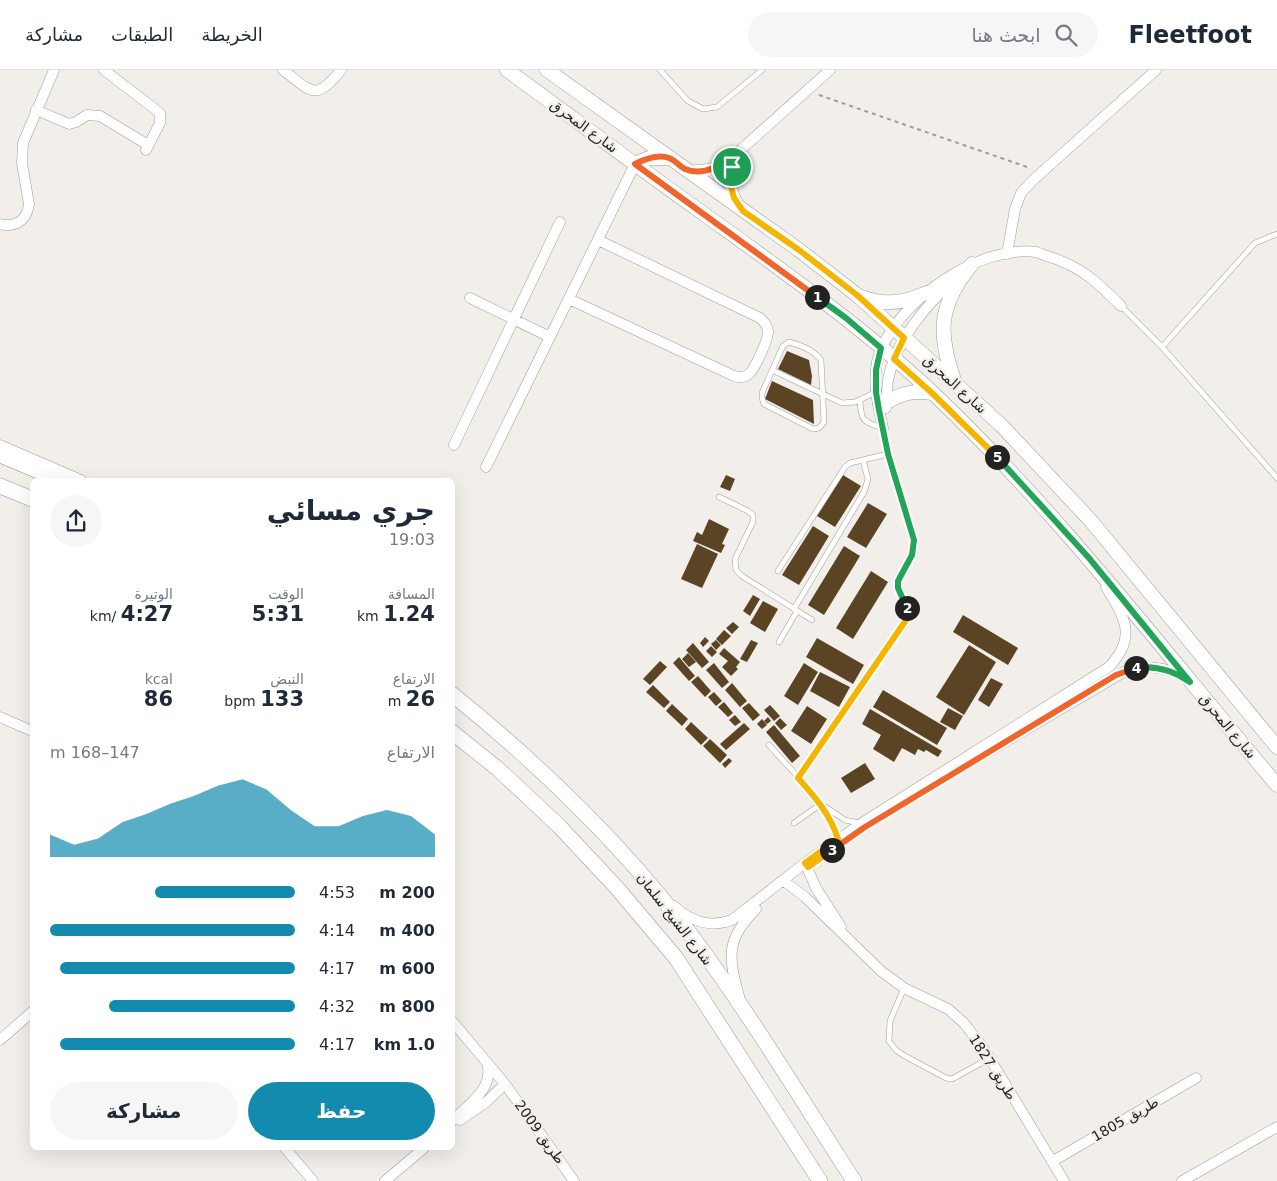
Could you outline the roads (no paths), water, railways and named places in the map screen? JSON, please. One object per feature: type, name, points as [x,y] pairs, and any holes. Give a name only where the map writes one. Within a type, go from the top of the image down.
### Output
[{"type":"main road","name":"شارع المحرق","points":[[547,70],[799,250],[857,295],[1001,425],[1091,521],[1277,747]]},
{"type":"main road","name":"شارع المحرق","points":[[510,71],[846,318],[932,393],[984,442],[1089,558],[1277,785]]},
{"type":"main road","points":[[635,164],[649,158],[669,158]]},
{"type":"main road","points":[[955,384],[943,341],[944,320],[949,299],[958,281],[972,264]]},
{"type":"main road","points":[[857,295],[884,303],[906,301],[926,293]]},
{"type":"main road","points":[[886,402],[908,392],[932,393]]},
{"type":"main road","points":[[0,455],[55,478]]},
{"type":"main road","points":[[0,486],[30,498]]},
{"type":"main road","name":"شارع الشيخ سلمان","points":[[455,696],[543,771],[616,845],[653,888],[692,936],[742,1008],[854,1181]]},
{"type":"main road","name":"شارع الشيخ سلمان","points":[[455,734],[498,769],[559,826],[617,888],[676,958],[820,1181]]},
{"type":"street","points":[[0,224],[15,225],[21,222],[28,211],[29,204],[22,152],[26,135],[54,70]]},
{"type":"street","points":[[36,110],[69,124],[87,115],[96,114],[147,148],[160,123],[160,114],[104,70]]},
{"type":"street","points":[[283,70],[311,91],[318,92],[330,84],[341,70]]},
{"type":"street","points":[[686,170],[700,171],[714,168],[727,162],[830,70]]},
{"type":"street","points":[[1007,254],[1015,209],[1021,193],[1156,70]]},
{"type":"street","points":[[738,152],[732,167],[730,183],[734,198],[743,211]]},
{"type":"street","points":[[486,467],[635,164]]},
{"type":"street","points":[[454,445],[560,222]]},
{"type":"street","points":[[569,299],[734,376],[746,376],[753,370],[768,336],[767,326],[760,318],[598,240]]},
{"type":"street","points":[[883,428],[876,392],[876,370],[881,348],[893,328],[926,293],[948,277],[972,264],[1007,254],[1036,252],[1062,261],[1084,272],[1121,306]]},
{"type":"street","points":[[883,428],[888,380],[894,359],[904,338],[943,290],[972,264]]},
{"type":"street","points":[[470,298],[550,337]]},
{"type":"street","points":[[0,445],[76,478]]},
{"type":"street","points":[[742,1008],[732,973],[730,957],[733,942],[740,927],[755,910],[838,839],[1092,679],[1117,659],[1125,638],[1126,627],[1123,616],[1089,558]]},
{"type":"street","points":[[806,865],[865,827],[1116,675],[1132,669],[1152,668],[1172,672],[1190,682]]},
{"type":"street","points":[[0,717],[30,730]]},
{"type":"street","name":"طريق 1827","points":[[806,865],[816,888],[849,941]]},
{"type":"street","points":[[653,888],[683,914],[698,921],[720,924],[742,914],[786,882]]},
{"type":"street","name":"طريق 1827","points":[[786,882],[805,897],[881,971],[904,988],[948,1009],[964,1023],[990,1058],[1064,1181]]},
{"type":"street","points":[[0,1040],[30,1014]]},
{"type":"street","name":"طريق 2009","points":[[455,1025],[505,1084],[574,1181]]},
{"type":"street","points":[[455,1118],[485,1088],[489,1075],[487,1062]]},
{"type":"street","name":"طريق 1805","points":[[1053,1161],[1196,1078]]},
{"type":"street","name":"طريق 2009","points":[[455,1123],[485,1103],[505,1084]]},
{"type":"street","points":[[1182,1181],[1277,1126]]},
{"type":"street","points":[[287,1150],[313,1181]]},
{"type":"street","points":[[386,1181],[422,1150]]},
{"type":"lane","points":[[660,70],[688,101],[703,109],[717,107],[762,70]]},
{"type":"lane","points":[[1162,347],[1255,243],[1277,234]]},
{"type":"lane","points":[[1121,306],[1162,347],[1277,478]]},
{"type":"lane","points":[[789,342],[803,347],[816,354],[821,360],[823,394],[824,422],[819,428],[813,429],[764,404],[762,393],[783,346],[789,342]]},
{"type":"lane","points":[[772,370],[842,403],[860,401],[876,392]]},
{"type":"lane","points":[[798,778],[906,620],[908,612],[898,588],[898,581],[912,555],[914,540],[888,454],[883,428],[864,421],[860,414],[860,401]]},
{"type":"lane","points":[[778,571],[843,470],[850,463],[888,454]]},
{"type":"lane","points":[[779,642],[866,487],[868,478],[863,460]]},
{"type":"lane","points":[[719,497],[748,511],[753,516],[753,522],[735,559],[736,570],[742,576],[812,620]]},
{"type":"lane","points":[[769,746],[821,804],[831,821],[838,839]]},
{"type":"lane","points":[[821,804],[846,820],[862,823]]},
{"type":"lane","points":[[794,823],[821,804]]},
{"type":"lane","points":[[904,988],[890,1021],[889,1041],[896,1050],[946,1078],[952,1079],[990,1058]]}]
